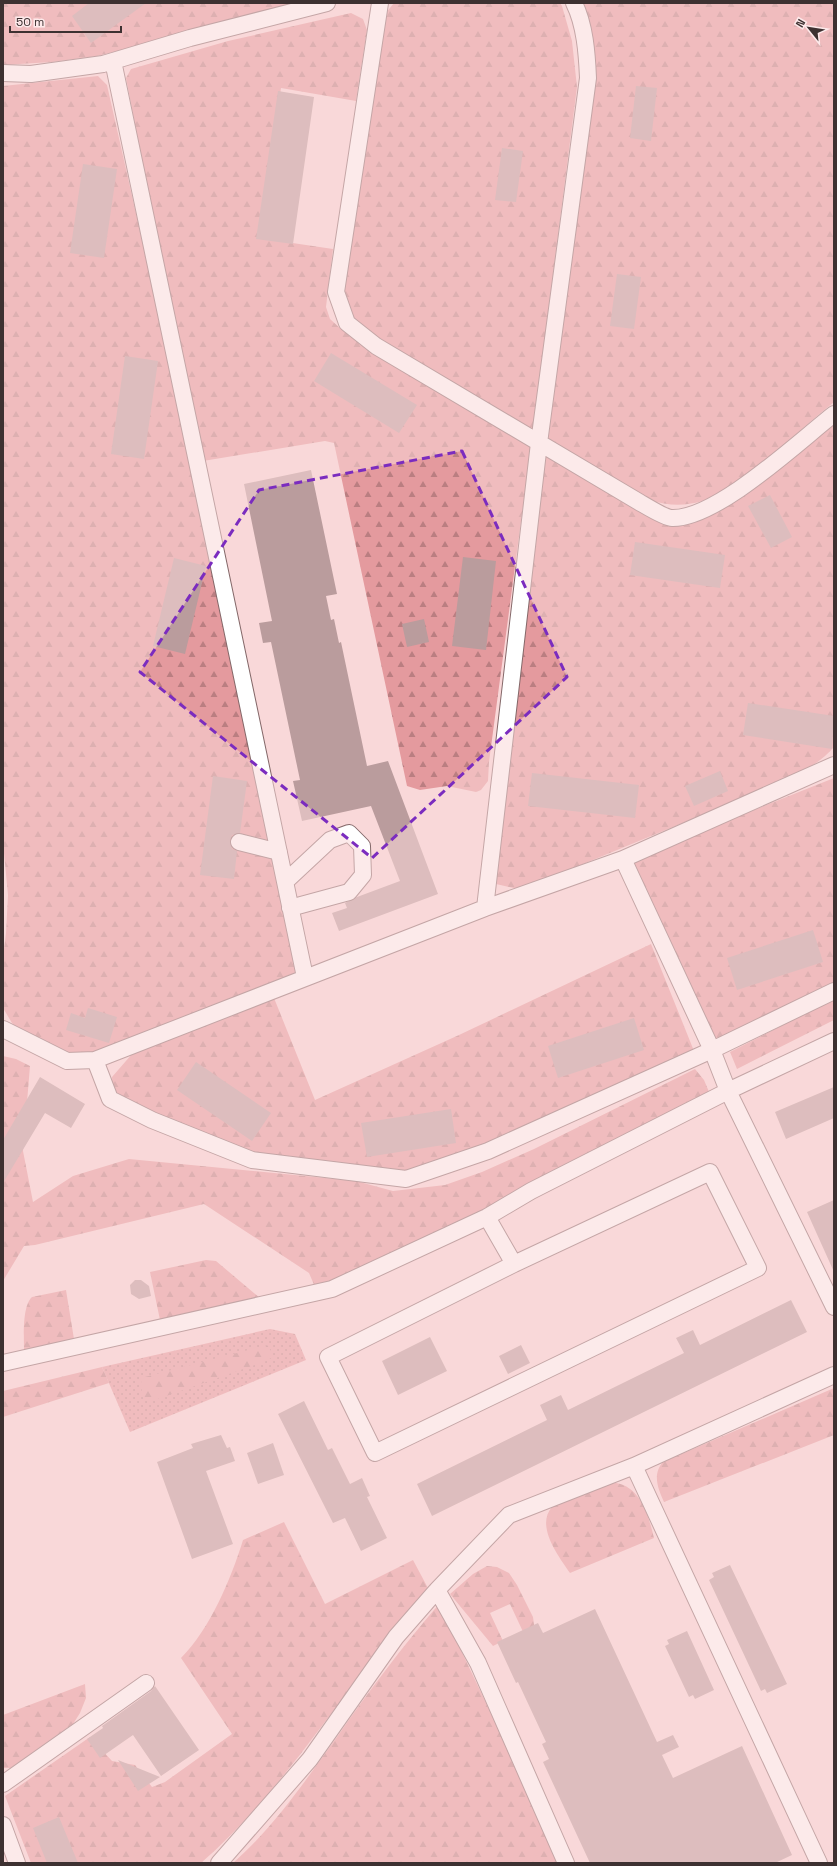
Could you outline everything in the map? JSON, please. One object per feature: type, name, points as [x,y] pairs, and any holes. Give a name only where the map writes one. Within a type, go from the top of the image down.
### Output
[{"type":"lane","points":[[3,73],[31,74],[103,64],[190,38],[327,3]]},
{"type":"lane","points":[[380,3],[336,292],[346,322],[376,346],[639,502],[671,518],[695,514],[730,497],[834,414]]},
{"type":"lane","points":[[485,908],[538,443],[588,78],[586,52],[578,9],[574,3]]},
{"type":"lane","points":[[113,61],[305,977]]},
{"type":"lane","points":[[3,1029],[67,1061],[95,1060],[485,908],[623,859],[834,765]]},
{"type":"lane","points":[[285,882],[330,840],[349,833],[362,846],[363,875],[349,892],[290,908]]},
{"type":"lane","points":[[239,842],[279,852]]},
{"type":"lane","points":[[623,859],[712,1050],[728,1091],[834,1307]]},
{"type":"lane","points":[[95,1060],[110,1099],[152,1120],[252,1160],[406,1179],[488,1151],[712,1050],[834,991]]},
{"type":"lane","points":[[3,1363],[332,1289],[487,1217],[531,1191],[728,1091],[834,1041]]},
{"type":"lane","points":[[710,1172],[758,1268],[375,1453],[328,1357],[514,1264],[710,1172]]},
{"type":"lane","points":[[487,1217],[514,1264]]},
{"type":"lane","points":[[219,1863],[310,1759],[396,1637],[437,1590],[509,1515],[634,1466],[834,1375]]},
{"type":"lane","points":[[634,1466],[819,1863]]},
{"type":"lane","points":[[437,1590],[478,1663],[566,1863]]},
{"type":"lane","points":[[3,1784],[146,1683]]},
{"type":"lane","points":[[3,1825],[17,1863]]},
{"type":"highlighted area","points":[[462,451],[567,677],[372,858],[140,672],[259,490]]},
{"type":"green space","points":[[3,3],[299,3],[201,27],[151,43],[97,56],[52,62],[3,65]]},
{"type":"green space","points":[[394,3],[560,3],[562,6],[572,41],[577,87],[533,431],[387,344],[350,318],[341,287],[385,14]]},
{"type":"green space","points":[[575,3],[834,3],[834,402],[748,476],[718,495],[703,501],[686,504],[668,504],[649,500],[545,439],[591,87]]},
{"type":"green space","points":[[351,13],[363,19],[367,30],[356,101],[281,88],[259,238],[333,249],[326,307],[330,319],[341,329],[380,355],[531,446],[489,762],[488,781],[481,790],[476,792],[447,786],[420,790],[407,786],[334,443],[325,441],[203,461],[169,300],[126,78],[131,69],[228,41]]},
{"type":"green space","points":[[98,76],[107,85],[156,302],[297,975],[96,1053],[55,1054],[24,1036],[12,1023],[3,1008],[3,957],[8,895],[3,843],[3,86]]},
{"type":"green space","points":[[834,419],[834,747],[819,761],[792,778],[554,876],[518,889],[496,884],[491,870],[543,453],[644,512],[716,511],[743,497]]},
{"type":"green space","points":[[834,778],[834,982],[714,1041],[632,859]]},
{"type":"green space","points":[[651,944],[694,1051],[432,1168],[393,1173],[258,1153],[214,1141],[178,1125],[113,1092],[112,1077],[132,1054],[274,998],[315,1100],[459,1035]]},
{"type":"green space","points":[[834,999],[834,1020],[737,1069],[730,1052]]},
{"type":"green space","points":[[3,1056],[16,1059],[30,1066],[23,1151],[33,1202],[73,1176],[129,1159],[356,1181],[393,1191],[445,1185],[482,1172],[534,1149],[695,1069],[704,1080],[712,1099],[357,1277],[315,1287],[309,1273],[204,1204],[35,1245],[24,1246],[3,1281]]},
{"type":"green space","points":[[206,1260],[216,1261],[260,1298],[160,1320],[150,1272]]},
{"type":"green space","points":[[66,1290],[74,1339],[24,1350],[24,1322],[29,1301],[32,1297]]},
{"type":"green space","points":[[270,1329],[295,1334],[306,1360],[130,1432],[102,1367]]},
{"type":"green space","points":[[267,1345],[271,1351],[271,1358],[266,1361],[149,1402],[142,1396],[141,1378]]},
{"type":"green space","points":[[102,1367],[109,1383],[3,1417],[3,1391]]},
{"type":"green space","points":[[834,1388],[834,1435],[664,1502],[657,1482],[658,1471],[663,1462]]},
{"type":"green space","points":[[616,1483],[632,1490],[638,1497],[646,1512],[654,1538],[570,1573],[550,1541],[547,1532],[547,1515],[552,1507],[604,1484]]},
{"type":"green space","points":[[284,1522],[325,1604],[413,1560],[429,1590],[380,1650],[307,1746],[267,1795],[246,1819],[201,1863],[31,1863],[5,1796],[90,1737],[112,1761],[135,1765],[152,1787],[165,1782],[232,1734],[181,1658],[201,1633],[218,1603],[226,1587],[243,1540]]},
{"type":"green space","points":[[487,1566],[497,1567],[509,1573],[517,1585],[533,1617],[535,1632],[525,1636],[510,1604],[490,1613],[503,1641],[493,1646],[450,1594],[473,1574]]},
{"type":"green space","points":[[439,1604],[506,1745],[558,1863],[233,1863],[262,1834],[288,1803],[386,1669]]},
{"type":"green space","points":[[85,1684],[86,1698],[80,1713],[73,1724],[11,1768],[3,1768],[3,1715]]},
{"type":"building","points":[[89,3],[146,3],[91,43],[72,16]]},
{"type":"building","points":[[636,86],[657,88],[651,141],[630,138]]},
{"type":"building","points":[[278,91],[314,97],[293,244],[256,239]]},
{"type":"building","points":[[502,148],[523,151],[516,202],[495,200]]},
{"type":"building","points":[[83,164],[117,169],[104,258],[70,253]]},
{"type":"building","points":[[617,274],[641,277],[634,329],[610,326]]},
{"type":"building","points":[[331,353],[417,405],[399,433],[314,381]]},
{"type":"building","points":[[125,356],[158,361],[144,459],[111,454]]},
{"type":"building","points":[[311,470],[337,594],[326,596],[331,620],[334,619],[339,643],[341,642],[367,766],[388,761],[438,894],[339,931],[332,913],[347,908],[345,903],[357,897],[400,881],[371,806],[302,821],[293,781],[300,780],[271,642],[263,643],[259,623],[272,621],[244,484]]},
{"type":"building","points":[[770,495],[792,537],[771,548],[748,506]]},
{"type":"building","points":[[635,542],[725,555],[720,588],[630,575]]},
{"type":"building","points":[[463,557],[496,561],[486,650],[452,646]]},
{"type":"building","points":[[174,558],[206,566],[185,654],[153,646]]},
{"type":"building","points":[[424,619],[429,642],[407,647],[402,624]]},
{"type":"building","points":[[748,703],[834,716],[832,749],[743,735]]},
{"type":"building","points":[[720,771],[728,791],[694,806],[685,786]]},
{"type":"building","points":[[532,773],[639,785],[635,818],[528,806]]},
{"type":"building","points":[[213,776],[247,781],[240,833],[232,835],[230,840],[232,849],[237,851],[234,879],[200,875]]},
{"type":"building","points":[[813,930],[823,962],[737,990],[727,958]]},
{"type":"building","points":[[88,1008],[117,1017],[109,1043],[66,1030],[71,1013],[85,1018]]},
{"type":"building","points":[[634,1018],[644,1050],[558,1078],[548,1046]]},
{"type":"building","points":[[196,1062],[271,1113],[252,1141],[177,1090]]},
{"type":"building","points":[[40,1077],[85,1104],[71,1128],[45,1113],[3,1183],[3,1140]]},
{"type":"building","points":[[834,1087],[834,1118],[786,1139],[775,1112]]},
{"type":"building","points":[[451,1109],[456,1143],[367,1157],[361,1123]]},
{"type":"building","points":[[834,1200],[834,1272],[807,1212]]},
{"type":"building","points":[[135,1280],[141,1280],[149,1286],[151,1296],[139,1299],[131,1294],[130,1285]]},
{"type":"building","points":[[791,1300],[807,1332],[432,1516],[417,1484],[547,1420],[540,1405],[561,1395],[568,1410],[684,1353],[676,1338],[693,1330],[700,1345]]},
{"type":"building","points":[[430,1337],[447,1371],[398,1395],[382,1361]]},
{"type":"building","points":[[521,1345],[530,1363],[508,1374],[499,1356]]},
{"type":"building","points":[[304,1401],[328,1450],[332,1448],[350,1484],[362,1478],[370,1496],[367,1497],[387,1538],[361,1551],[345,1518],[333,1523],[278,1414]]},
{"type":"building","points":[[221,1435],[227,1448],[230,1447],[235,1461],[206,1471],[233,1544],[192,1559],[157,1462],[193,1448],[191,1444]]},
{"type":"building","points":[[273,1443],[284,1475],[258,1484],[247,1453]]},
{"type":"building","points":[[730,1565],[787,1684],[767,1693],[765,1689],[761,1691],[709,1580],[714,1577],[712,1573]]},
{"type":"building","points":[[595,1609],[657,1742],[673,1735],[679,1747],[662,1755],[673,1778],[742,1746],[792,1855],[775,1863],[590,1863],[543,1762],[549,1759],[542,1744],[546,1742],[518,1682],[516,1683],[497,1642],[538,1623],[543,1633]]},
{"type":"building","points":[[687,1631],[714,1690],[695,1699],[693,1695],[689,1697],[665,1646],[669,1644],[667,1640]]},
{"type":"building","points":[[155,1686],[199,1750],[161,1776],[133,1735],[100,1758],[87,1739],[103,1728],[102,1726],[151,1691]]},
{"type":"building","points":[[118,1760],[160,1777],[138,1791]]},
{"type":"building","points":[[59,1817],[78,1863],[47,1863],[33,1828]]}]
